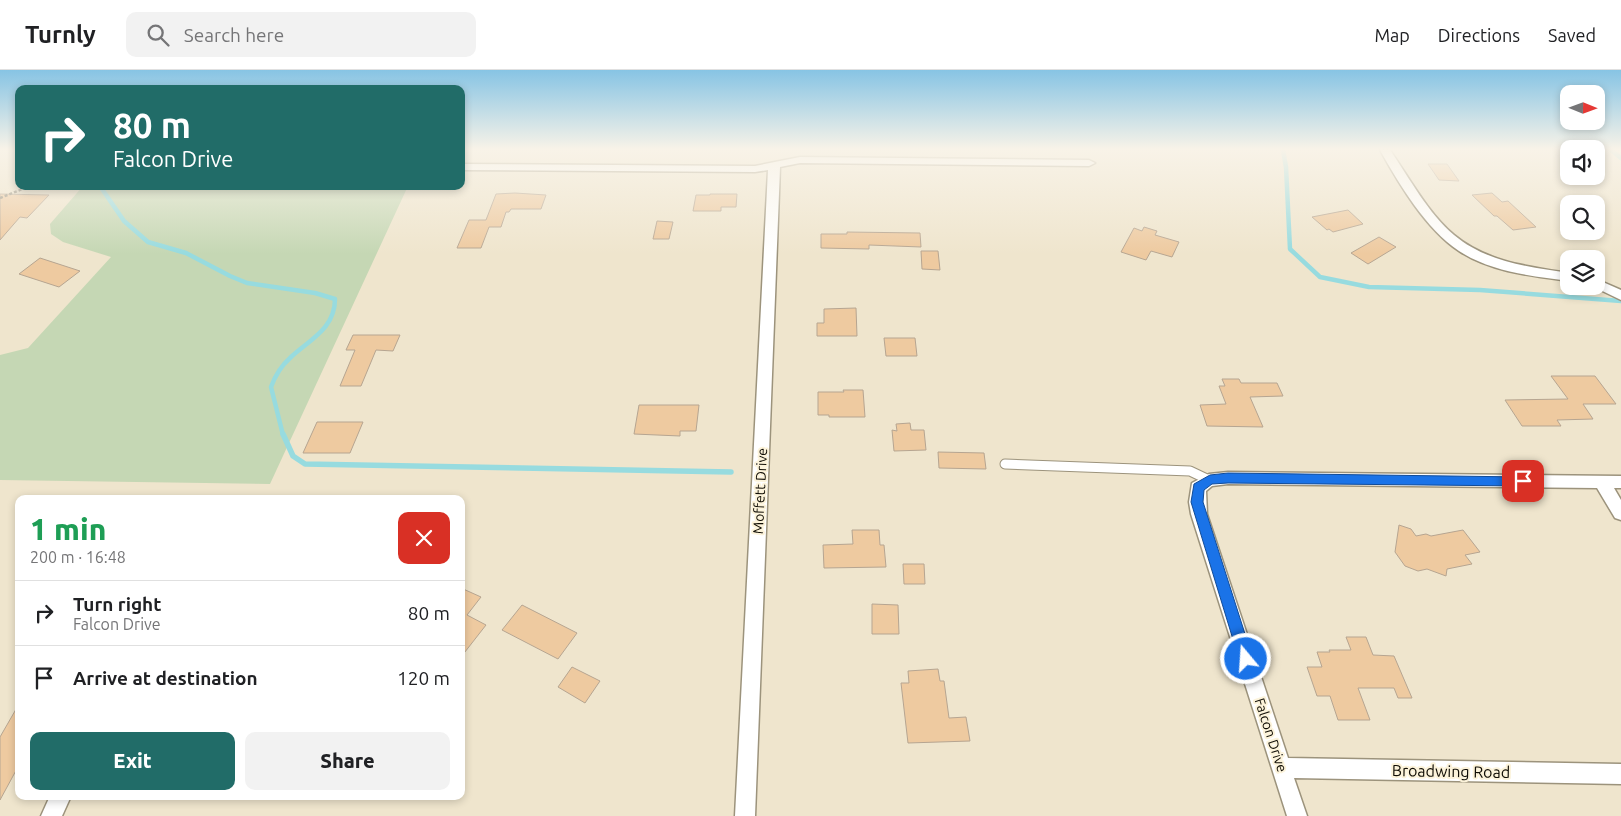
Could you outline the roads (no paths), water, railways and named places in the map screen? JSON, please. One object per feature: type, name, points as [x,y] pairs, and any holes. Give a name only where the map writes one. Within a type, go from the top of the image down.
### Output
[{"type":"street","name":"Moffett Drive","points":[[744,816],[773,185]]},
{"type":"street","points":[[1409,185],[1436,225],[1463,247],[1486,260],[1537,273],[1560,276]]},
{"type":"street","points":[[1605,288],[1621,296]]},
{"type":"street","points":[[1210,480],[1228,478],[1621,482]]},
{"type":"street","name":"Falcon Drive","points":[[1210,480],[1198,488],[1197,502],[1199,514],[1297,816]]},
{"type":"street","points":[[1601,482],[1621,513]]},
{"type":"street","name":"Broadwing Road","points":[[1281,768],[1621,774]]},
{"type":"street","points":[[51,816],[59,800]]},
{"type":"lane","points":[[1005,464],[1190,471],[1210,480]]},
{"type":"waterway","points":[[1287,185],[1290,249],[1320,277],[1369,287],[1480,290],[1621,301]]},
{"type":"waterway","points":[[103,190],[124,221],[148,242],[186,253],[247,283],[315,293],[335,299],[334,309],[326,326],[284,364],[276,375],[271,387],[283,435]]},
{"type":"waterway","points":[[283,434],[293,456],[305,464],[731,472]]}]
